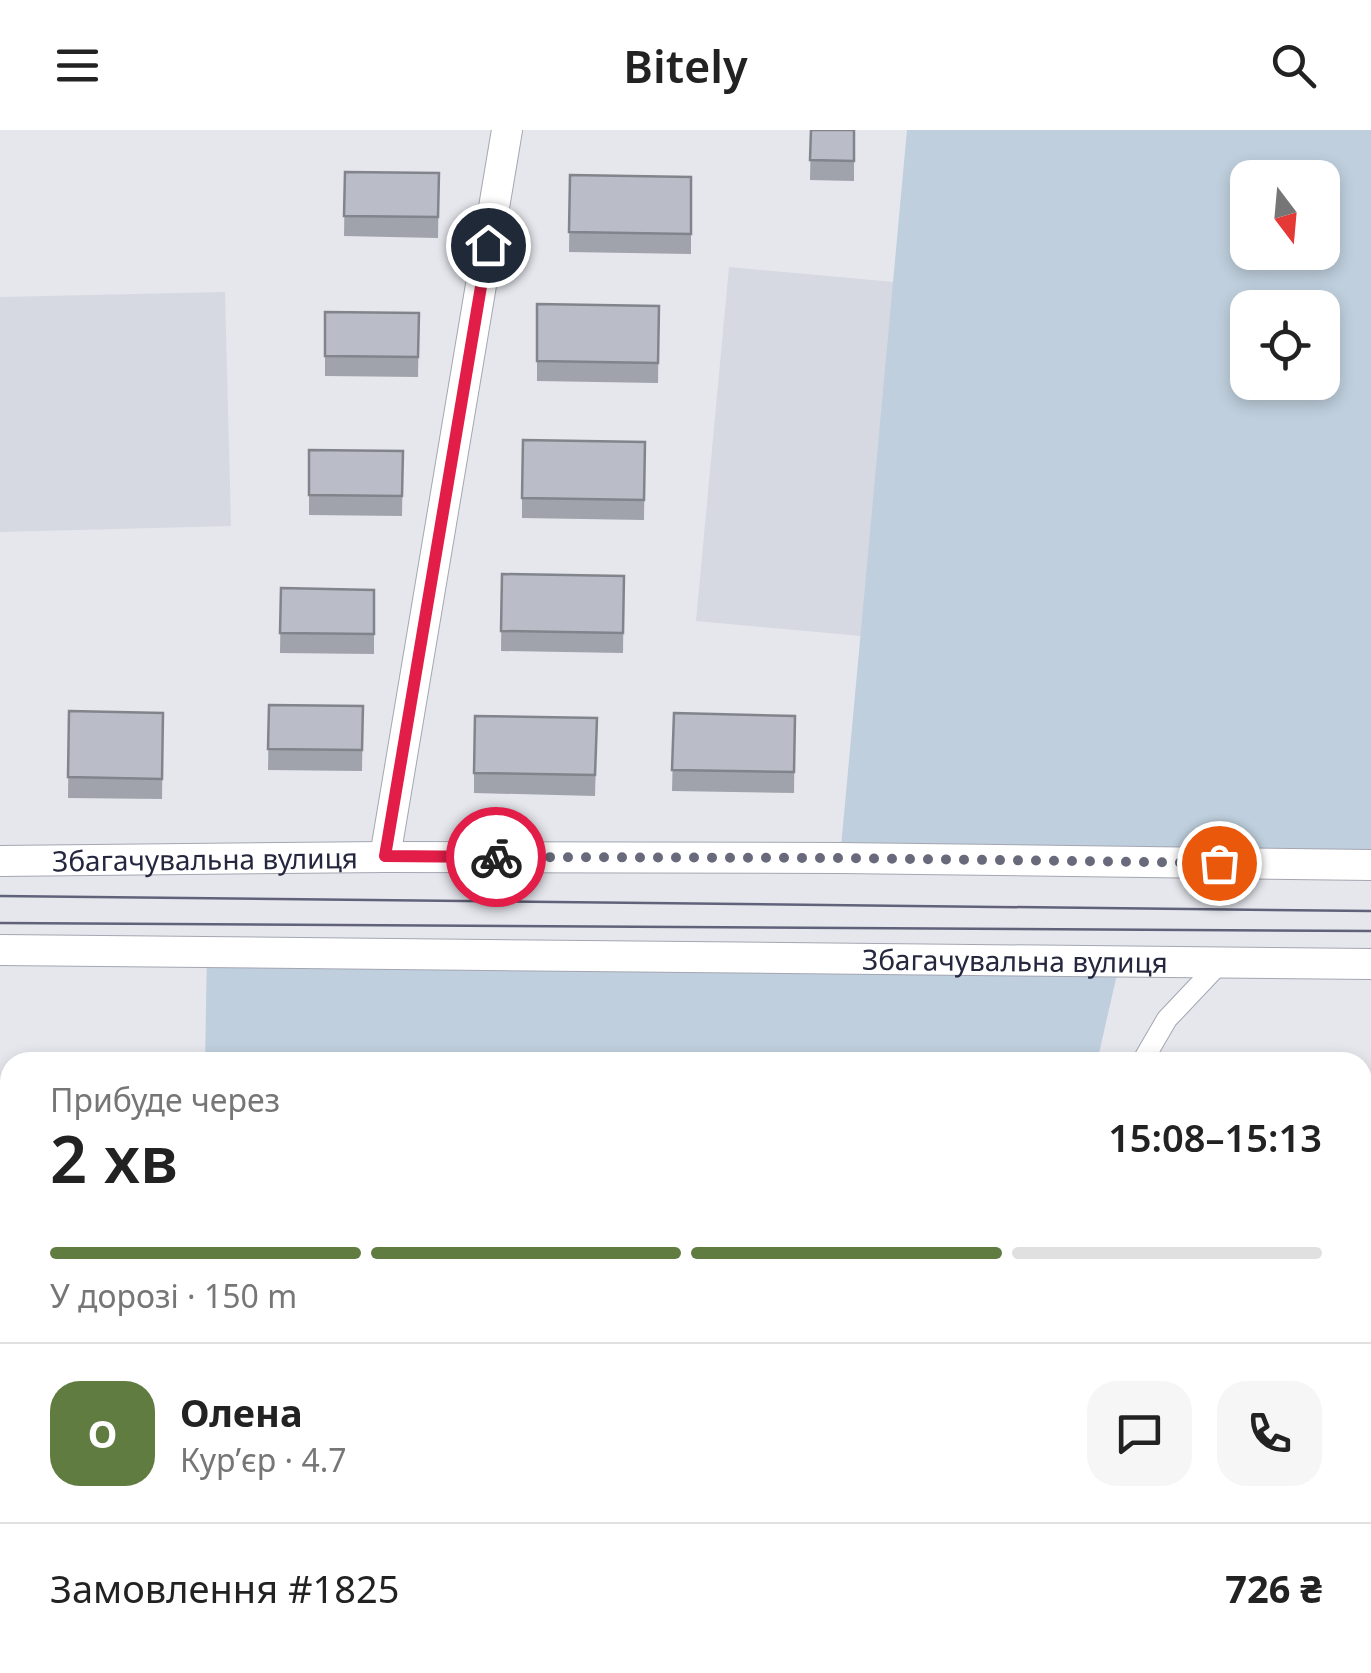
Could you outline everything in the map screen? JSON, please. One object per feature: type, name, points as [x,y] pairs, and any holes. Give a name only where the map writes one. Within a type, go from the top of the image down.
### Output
[{"type":"street","points":[[385,856],[507,130]]},
{"type":"street","name":"Збагачувальна вулиця","points":[[0,861],[385,856],[1371,866]]},
{"type":"street","name":"Збагачувальна вулиця","points":[[0,950],[1371,964]]},
{"type":"lane","points":[[1148,1052],[1167,1019],[1220,963]]},
{"type":"shaded area","points":[[907,130],[1371,130],[1371,865],[840,858]]},
{"type":"shaded area","points":[[729,267],[894,282],[861,636],[696,621]]},
{"type":"shaded area","points":[[225,292],[231,526],[0,532],[0,297]]},
{"type":"shaded area","points":[[207,951],[1120,961],[1099,1052],[205,1052]]},
{"type":"building","points":[[811,130],[854,130],[854,161],[810,160]]},
{"type":"building","points":[[345,172],[439,173],[438,217],[344,216]]},
{"type":"building","points":[[570,175],[691,177],[691,234],[569,232]]},
{"type":"building","points":[[537,304],[659,306],[658,363],[537,361]]},
{"type":"building","points":[[325,312],[419,313],[418,357],[325,356]]},
{"type":"building","points":[[523,440],[645,442],[644,500],[522,498]]},
{"type":"building","points":[[309,450],[403,451],[402,496],[309,495]]},
{"type":"building","points":[[502,574],[624,576],[623,633],[501,631]]},
{"type":"building","points":[[281,588],[374,590],[374,634],[280,633]]},
{"type":"building","points":[[269,705],[363,706],[362,750],[268,749]]},
{"type":"building","points":[[69,711],[163,713],[162,779],[68,777]]},
{"type":"building","points":[[674,713],[795,716],[794,772],[672,770]]},
{"type":"building","points":[[475,716],[597,718],[595,775],[474,773]]},
{"type":"tram line","points":[[0,896],[1371,911]]},
{"type":"tram line","points":[[0,923],[1371,931]]},
{"type":"way so far","points":[[496,857],[1219,863]]},
{"type":"route","points":[[488,245],[385,856],[496,857]]}]
